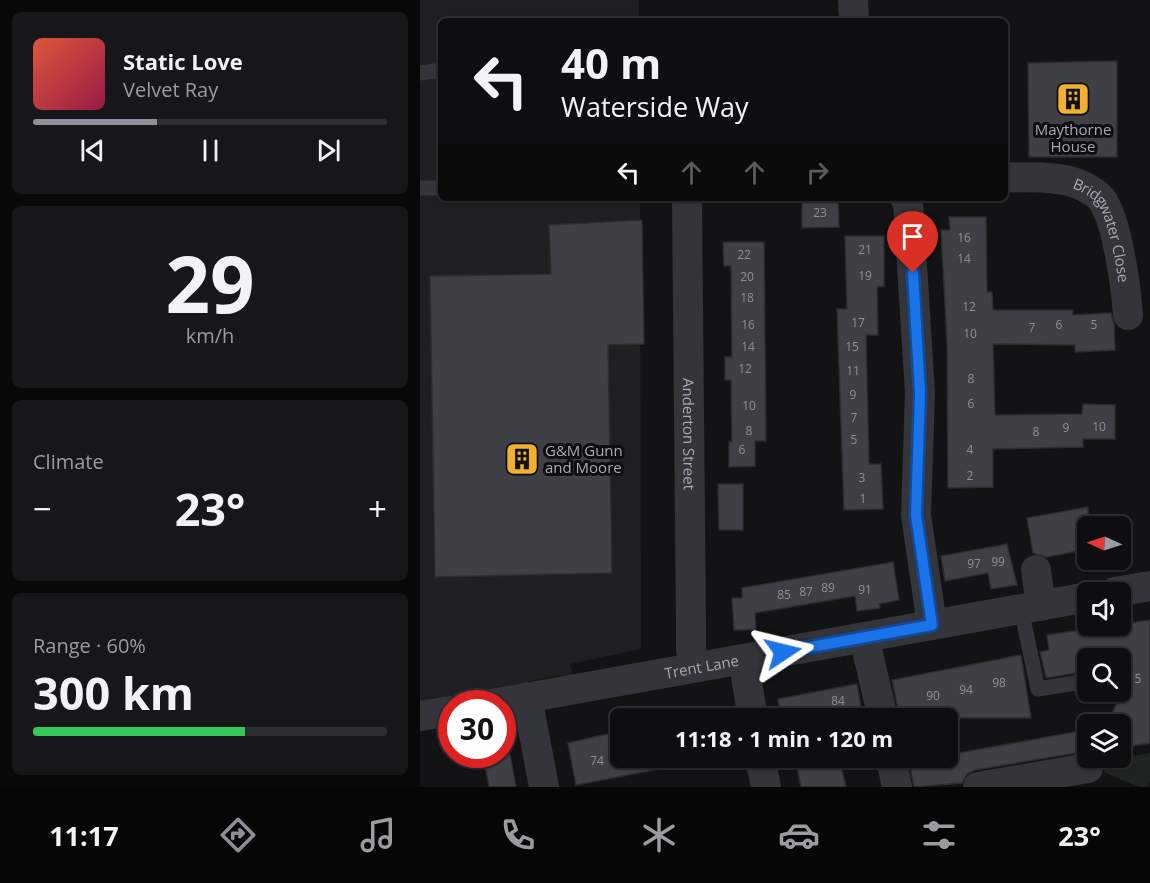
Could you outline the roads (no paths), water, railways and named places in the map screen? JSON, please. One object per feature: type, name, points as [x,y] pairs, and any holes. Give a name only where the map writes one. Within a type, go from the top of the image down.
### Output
[{"type":"street","points":[[853,0],[854,18]]},
{"type":"street","name":"Bridgwater Close","points":[[1008,177],[1062,181],[1081,185],[1098,195],[1109,215],[1125,277],[1128,315]]},
{"type":"street","name":"Anderton Street","points":[[687,201],[691,650],[696,667]]},
{"type":"street","points":[[908,201],[920,393],[916,515],[932,625]]},
{"type":"street","points":[[1031,607],[1036,570]]},
{"type":"street","points":[[1131,589],[1150,586]]},
{"type":"street","name":"Trent Lane","points":[[516,699],[1077,599]]},
{"type":"street","points":[[864,637],[881,708]]},
{"type":"street","points":[[743,659],[751,708]]},
{"type":"street","points":[[527,697],[544,787]]},
{"type":"street","points":[[420,716],[438,713]]},
{"type":"street","points":[[762,768],[766,787]]},
{"type":"street","points":[[893,768],[897,787]]},
{"type":"street","points":[[978,787],[1088,768]]},
{"type":"lane","points":[[420,73],[438,70]]},
{"type":"lane","points":[[420,188],[438,188]]},
{"type":"lane","points":[[1031,607],[1038,689],[1077,683]]},
{"type":"place","name":"Maythorne House","points":[[1073,99]]},
{"type":"place","name":"G&M Gunn and Moore","points":[[522,459]]}]
